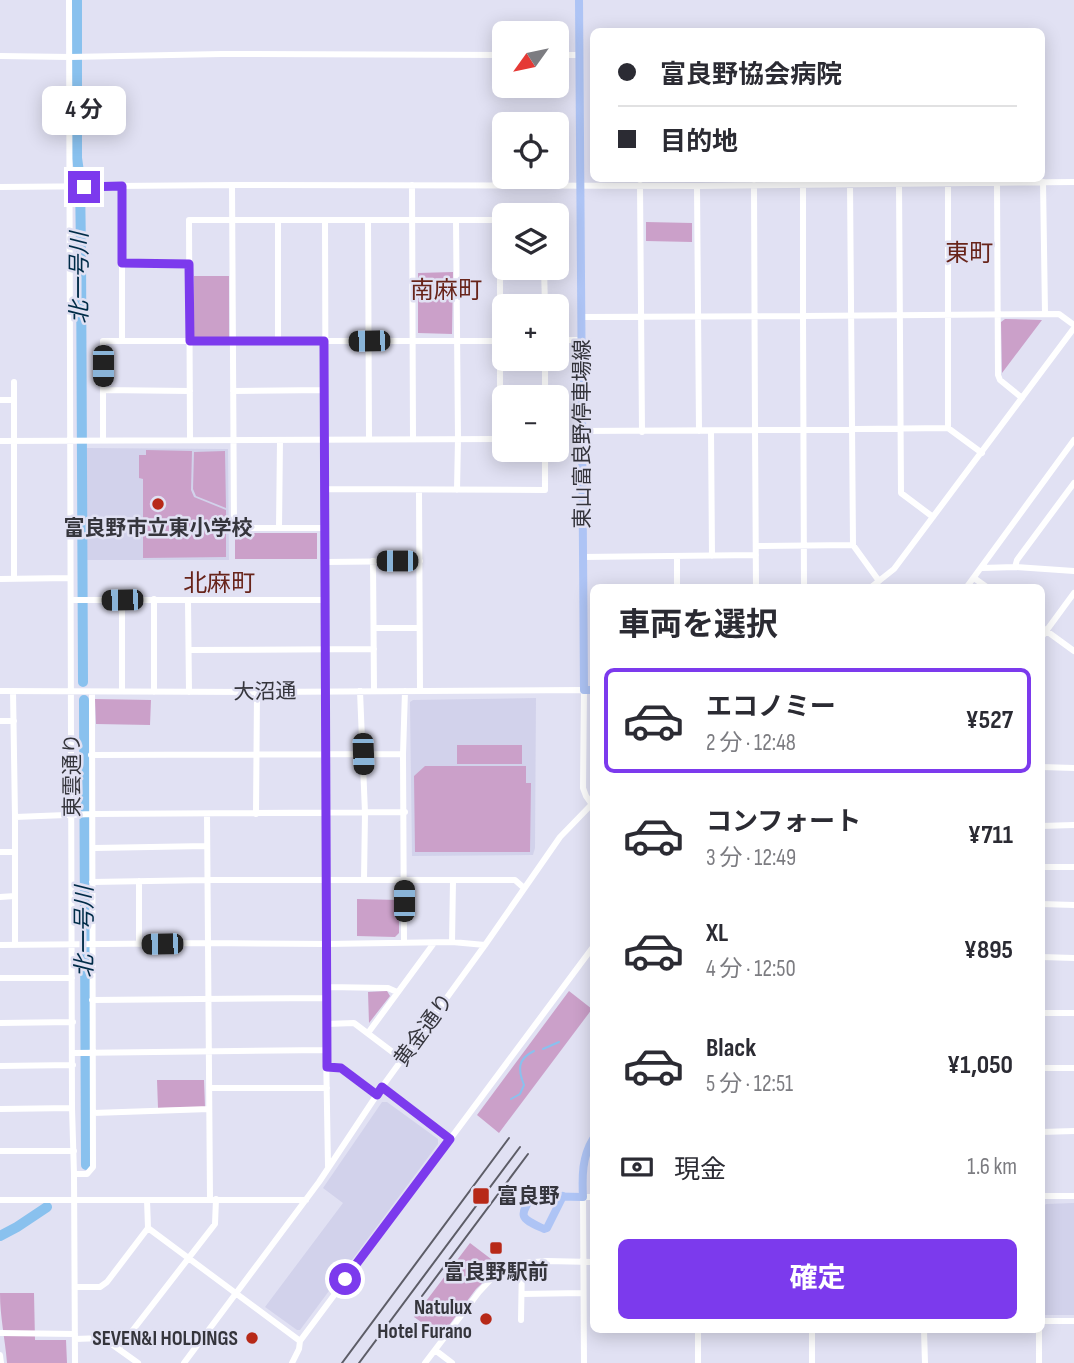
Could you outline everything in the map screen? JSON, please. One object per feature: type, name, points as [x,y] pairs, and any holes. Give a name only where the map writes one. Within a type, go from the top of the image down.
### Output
[{"type":"main road","name":"東山富良野停車場線","points":[[579,0],[583,637],[589,690]]},
{"type":"main road","points":[[563,1196],[547,1228],[526,1221],[523,1216],[523,1210],[532,1196],[563,1196],[583,1197],[583,1161],[590,1145]]},
{"type":"street","name":"東雲通り","points":[[69,0],[75,57],[78,441],[70,578],[72,691],[83,815],[72,945],[75,1363]]},
{"type":"street","points":[[0,56],[492,55]]},
{"type":"street","points":[[569,55],[579,55]]},
{"type":"street","points":[[0,187],[697,186],[1074,181]]},
{"type":"street","points":[[850,183],[853,545],[879,581]]},
{"type":"street","points":[[899,183],[901,493],[933,517]]},
{"type":"street","points":[[948,183],[948,428]]},
{"type":"street","points":[[997,183],[998,375],[1000,380],[1022,398]]},
{"type":"street","points":[[1043,183],[1045,313]]},
{"type":"street","points":[[233,185],[234,528],[325,528]]},
{"type":"street","points":[[412,185],[413,439]]},
{"type":"street","points":[[754,185],[756,584]]},
{"type":"street","points":[[803,185],[804,584]]},
{"type":"street","points":[[122,186],[122,341]]},
{"type":"street","points":[[640,186],[642,432]]},
{"type":"street","points":[[697,186],[699,431]]},
{"type":"street","points":[[190,440],[188,220],[492,220]]},
{"type":"street","points":[[278,220],[278,340]]},
{"type":"street","points":[[325,220],[328,1166]]},
{"type":"street","points":[[368,220],[369,439]]},
{"type":"street","points":[[456,220],[457,490]]},
{"type":"street","points":[[122,263],[189,264]]},
{"type":"street","points":[[582,317],[1045,313],[1059,314],[1074,327],[894,569],[875,584]]},
{"type":"street","points":[[569,340],[582,340]]},
{"type":"street","points":[[103,440],[103,341],[492,341]]},
{"type":"street","points":[[14,382],[14,579]]},
{"type":"street","points":[[103,390],[190,391]]},
{"type":"street","points":[[233,391],[325,390]]},
{"type":"street","points":[[0,400],[14,400]]},
{"type":"street","points":[[582,431],[948,428],[982,453]]},
{"type":"street","points":[[711,431],[712,555]]},
{"type":"street","points":[[0,441],[492,439]]},
{"type":"street","points":[[279,528],[280,440]]},
{"type":"street","points":[[969,584],[1074,440]]},
{"type":"street","points":[[325,489],[545,490],[545,462]]},
{"type":"street","points":[[1016,568],[1017,560],[1074,483]]},
{"type":"street","points":[[419,490],[420,691]]},
{"type":"street","points":[[756,546],[853,545]]},
{"type":"street","points":[[582,557],[756,555]]},
{"type":"street","points":[[677,556],[677,584]]},
{"type":"street","points":[[373,561],[374,691]]},
{"type":"street","points":[[325,562],[420,561]]},
{"type":"street","points":[[982,568],[1074,571]]},
{"type":"street","points":[[0,579],[70,578]]},
{"type":"street","points":[[974,578],[982,584]]},
{"type":"street","points":[[1045,628],[1074,593]]},
{"type":"street","points":[[153,599],[154,692]]},
{"type":"street","points":[[71,600],[325,600]]},
{"type":"street","points":[[122,600],[122,691]]},
{"type":"street","points":[[188,601],[189,692]]},
{"type":"street","points":[[374,628],[419,628]]},
{"type":"street","points":[[1045,630],[1074,651]]},
{"type":"street","points":[[583,637],[590,637]]},
{"type":"street","points":[[189,650],[374,649]]},
{"type":"street","points":[[589,690],[583,788],[590,800]]},
{"type":"street","name":"大沼通","points":[[0,691],[589,690]]},
{"type":"street","points":[[13,691],[15,945]]},
{"type":"street","points":[[360,691],[365,813],[364,880]]},
{"type":"street","points":[[404,942],[405,691]]},
{"type":"street","points":[[74,1174],[87,1174],[93,1167],[93,1113],[87,1052],[92,1000],[87,945],[92,882],[83,815],[92,755],[92,692]]},
{"type":"street","points":[[256,814],[257,692]]},
{"type":"street","points":[[0,721],[13,721]]},
{"type":"street","points":[[92,755],[403,754]]},
{"type":"street","points":[[1045,767],[1074,768]]},
{"type":"street","name":"黄金通り","points":[[184,1363],[306,1200],[382,1087],[560,837],[590,806]]},
{"type":"street","points":[[15,817],[405,812]]},
{"type":"street","points":[[119,1349],[215,1224],[209,1109],[207,814]]},
{"type":"street","points":[[1045,826],[1074,825]]},
{"type":"street","points":[[94,848],[207,846]]},
{"type":"street","points":[[0,852],[15,852]]},
{"type":"street","points":[[1045,867],[1074,867]]},
{"type":"street","points":[[92,882],[515,880],[524,888]]},
{"type":"street","points":[[139,881],[139,944]]},
{"type":"street","points":[[452,942],[453,881]]},
{"type":"street","points":[[0,897],[15,896]]},
{"type":"street","points":[[1045,905],[1074,905]]},
{"type":"street","points":[[0,945],[452,942],[485,945]]},
{"type":"street","points":[[368,1033],[434,943]]},
{"type":"street","points":[[292,1363],[300,1340],[590,951]]},
{"type":"street","points":[[1045,957],[1074,958]]},
{"type":"street","points":[[0,978],[72,978]]},
{"type":"street","points":[[327,987],[388,988],[397,992]]},
{"type":"street","points":[[92,1000],[327,998]]},
{"type":"street","points":[[1045,1013],[1074,1013]]},
{"type":"street","points":[[0,1023],[73,1022]]},
{"type":"street","points":[[327,1024],[354,1023],[403,1060]]},
{"type":"street","points":[[73,1052],[326,1050]]},
{"type":"street","points":[[0,1066],[73,1065]]},
{"type":"street","points":[[327,1067],[341,1068],[377,1095]]},
{"type":"street","points":[[1045,1068],[1074,1068]]},
{"type":"street","points":[[382,1087],[450,1139]]},
{"type":"street","points":[[209,1088],[327,1088]]},
{"type":"street","points":[[0,1109],[72,1108]]},
{"type":"street","points":[[93,1113],[209,1109]]},
{"type":"street","points":[[1045,1132],[1074,1131]]},
{"type":"street","points":[[0,1151],[74,1151]]},
{"type":"street","points":[[1045,1196],[1074,1196]]},
{"type":"street","points":[[584,1363],[583,1197],[590,1197]]},
{"type":"street","points":[[0,1200],[306,1200]]},
{"type":"street","points":[[75,1287],[100,1287],[107,1282],[148,1228],[147,1200]]},
{"type":"street","points":[[148,1228],[300,1340]]},
{"type":"street","points":[[425,1363],[492,1278],[505,1269],[522,1263],[590,1262]]},
{"type":"street","points":[[521,1320],[522,1263]]},
{"type":"street","points":[[522,1294],[583,1293]]},
{"type":"street","points":[[1045,1321],[1074,1321]]},
{"type":"street","points":[[583,1325],[590,1325]]},
{"type":"street","points":[[0,1333],[103,1338],[138,1363]]},
{"type":"street","points":[[698,1333],[698,1363]]},
{"type":"street","points":[[812,1333],[812,1363]]},
{"type":"street","points":[[924,1333],[925,1363]]},
{"type":"street","points":[[1039,1333],[1039,1363]]},
{"type":"street","points":[[435,1349],[452,1363]]},
{"type":"street","points":[[0,1354],[1,1363]]},
{"type":"shaded area","points":[[646,222],[692,223],[692,242],[646,241]]},
{"type":"shaded area","points":[[453,272],[452,334],[418,333],[418,273]]},
{"type":"shaded area","points":[[194,276],[229,276],[229,337],[194,337]]},
{"type":"shaded area","points":[[1005,319],[1042,320],[1002,373],[1001,322]]},
{"type":"shaded area","name":"富良野市立東小学校","points":[[86,448],[228,449],[229,560],[87,560]]},
{"type":"shaded area","points":[[146,450],[192,451],[191,490],[194,497],[226,510],[226,557],[143,558],[143,479],[139,478],[139,455],[146,455]]},
{"type":"shaded area","points":[[225,451],[226,508],[196,496],[193,489],[194,452]]},
{"type":"shaded area","points":[[235,533],[317,533],[317,559],[235,559]]},
{"type":"shaded area","points":[[536,698],[533,855],[412,856],[410,702]]},
{"type":"shaded area","points":[[95,699],[151,700],[150,725],[96,724]]},
{"type":"shaded area","points":[[457,745],[522,745],[522,764],[457,764]]},
{"type":"shaded area","points":[[425,766],[526,766],[526,783],[531,783],[530,852],[415,852],[414,776]]},
{"type":"shaded area","points":[[357,899],[399,900],[399,933],[395,937],[357,936]]},
{"type":"shaded area","points":[[387,991],[390,996],[369,1023],[368,992]]},
{"type":"shaded area","points":[[569,991],[590,1007],[590,1012],[499,1133],[477,1115]]},
{"type":"shaded area","points":[[157,1080],[204,1080],[205,1107],[158,1108]]},
{"type":"shaded area","points":[[382,1102],[387,1102],[438,1139],[438,1144],[300,1330],[297,1330],[265,1307],[343,1203],[323,1188]]},
{"type":"shaded area","points":[[1074,1203],[1074,1315],[1045,1315],[1046,1204]]},
{"type":"shaded area","points":[[470,1243],[495,1262],[495,1271],[476,1289],[441,1336],[414,1317]]},
{"type":"shaded area","points":[[0,1293],[34,1293],[35,1340],[66,1340],[67,1363],[7,1363]]},
{"type":"waterway","name":"北一号川","points":[[77,0],[83,682]]},
{"type":"waterway","name":"北一号川","points":[[84,700],[86,1165]]},
{"type":"waterway","points":[[543,1049],[559,1042]]},
{"type":"waterway","points":[[511,1099],[520,1094],[524,1085],[520,1065],[524,1058],[534,1051]]},
{"type":"waterway","name":"北一号川","points":[[0,1236],[47,1207]]},
{"type":"railway","points":[[342,1363],[509,1138]]},
{"type":"railway","points":[[359,1363],[520,1147]]},
{"type":"railway","points":[[422,1296],[528,1154]]},
{"type":"place","name":"富良野市立東小学校","points":[[158,504]]},
{"type":"place","name":"富良野","points":[[481,1196]]},
{"type":"place","name":"富良野駅前","points":[[496,1248]]},
{"type":"place","name":"Natulux Hotel Furano","points":[[486,1319]]},
{"type":"place","name":"SEVEN&I HOLDINGS","points":[[252,1338]]},
{"type":"district","name":"東町","points":[[969,253]]},
{"type":"district","name":"南麻町","points":[[446,290]]},
{"type":"district","name":"北麻町","points":[[219,583]]},
{"type":"route","points":[[84,187],[122,186],[122,263],[189,264],[190,341],[324,341],[327,1067],[341,1068],[377,1095],[382,1087],[450,1139],[345,1279]]}]
